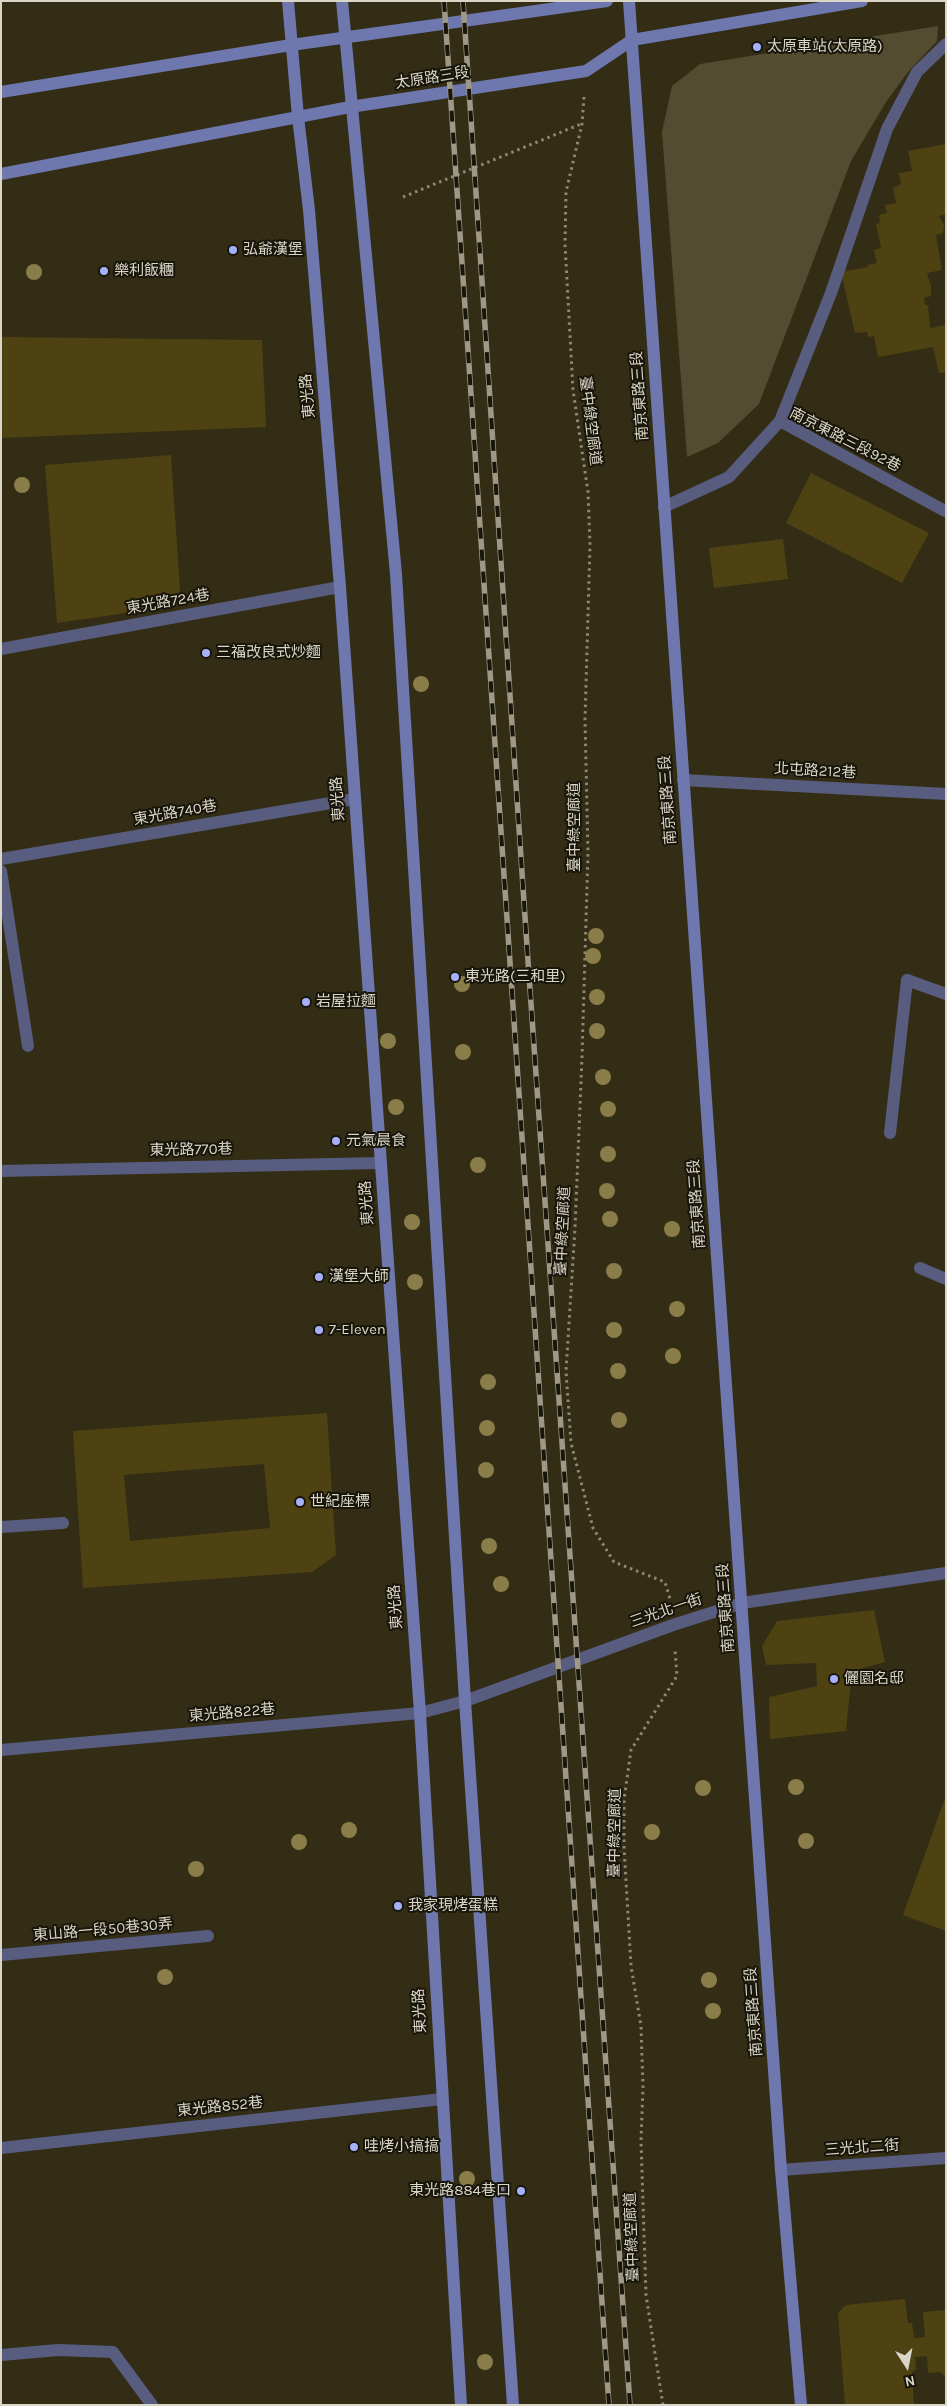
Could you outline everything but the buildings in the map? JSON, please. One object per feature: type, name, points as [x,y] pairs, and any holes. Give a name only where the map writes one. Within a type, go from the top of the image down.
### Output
[{"type":"street","name":"東光路","points":[[288,1],[298,117],[309,210],[340,588],[420,1713],[461,2405]]},
{"type":"street","points":[[342,1],[350,107],[396,574],[465,1701],[513,2405]]},
{"type":"street","points":[[1,92],[291,44],[607,1]]},
{"type":"street","name":"南京東路三段","points":[[629,1],[781,2170],[801,2405]]},
{"type":"street","name":"太原路三段","points":[[1,174],[350,107],[586,70],[632,40],[862,1]]},
{"type":"street","points":[[780,421],[831,293],[887,129],[916,72],[946,44]]},
{"type":"street","name":"南京東路三段92巷","points":[[664,507],[729,477],[780,421],[945,511]]},
{"type":"street","name":"東光路724巷","points":[[1,649],[340,588]]},
{"type":"street","name":"北屯路212巷","points":[[683,780],[946,794]]},
{"type":"street","name":"東光路740巷","points":[[1,859],[354,799]]},
{"type":"street","points":[[1,871],[28,1046]]},
{"type":"street","points":[[890,1133],[907,980],[946,994]]},
{"type":"street","name":"東光路770巷","points":[[1,1171],[381,1163]]},
{"type":"street","points":[[920,1268],[946,1278]]},
{"type":"street","points":[[1,1527],[63,1522]]},
{"type":"street","name":"三光北一街","points":[[465,1701],[673,1625],[742,1603],[946,1573]]},
{"type":"street","name":"東光路822巷","points":[[1,1750],[420,1713],[465,1701]]},
{"type":"street","name":"東山路一段50巷30弄","points":[[1,1956],[208,1936]]},
{"type":"street","name":"東光路852巷","points":[[1,2148],[442,2099]]},
{"type":"street","name":"三光北二街","points":[[781,2170],[946,2158]]},
{"type":"street","points":[[1,2355],[58,2350],[113,2352],[152,2405]]},
{"type":"path","name":"臺中綠空廊道","points":[[586,70],[582,124],[566,192],[565,244],[573,390],[588,492],[590,545],[585,720],[588,852],[576,1219],[566,1371],[571,1443],[593,1528],[614,1562],[665,1582],[673,1625],[677,1676],[631,1750],[624,1800],[624,1847],[631,1966],[641,2026],[643,2087],[641,2141],[646,2295],[663,2405]]},
{"type":"path","points":[[403,197],[582,124]]},
{"type":"shaded area","points":[[938,26],[937,41],[908,72],[886,102],[851,161],[759,404],[718,443],[687,457],[662,132],[672,86],[700,64]]},
{"type":"railway","points":[[444,1],[609,2405]]},
{"type":"railway","points":[[463,1],[528,961],[630,2405]]},
{"type":"place","name":"太原車站(太原路)","points":[[757,47]]},
{"type":"place","name":"弘爺漢堡","points":[[233,250]]},
{"type":"place","name":"樂利飯糰","points":[[104,271]]},
{"type":"place","name":"三福改良式炒麵","points":[[206,653]]},
{"type":"place","name":"東光路(三和里)","points":[[455,977]]},
{"type":"place","name":"岩屋拉麵","points":[[306,1002]]},
{"type":"place","name":"元氣晨食","points":[[336,1141]]},
{"type":"place","name":"漢堡大師","points":[[319,1277]]},
{"type":"place","name":"7-Eleven","points":[[319,1330]]},
{"type":"place","name":"世紀座標","points":[[300,1502]]},
{"type":"place","name":"儷園名邸","points":[[834,1679]]},
{"type":"place","name":"我家現烤蛋糕","points":[[398,1906]]},
{"type":"place","name":"哇烤小搞搞","points":[[354,2147]]},
{"type":"place","name":"東光路884巷口","points":[[521,2191]]}]
